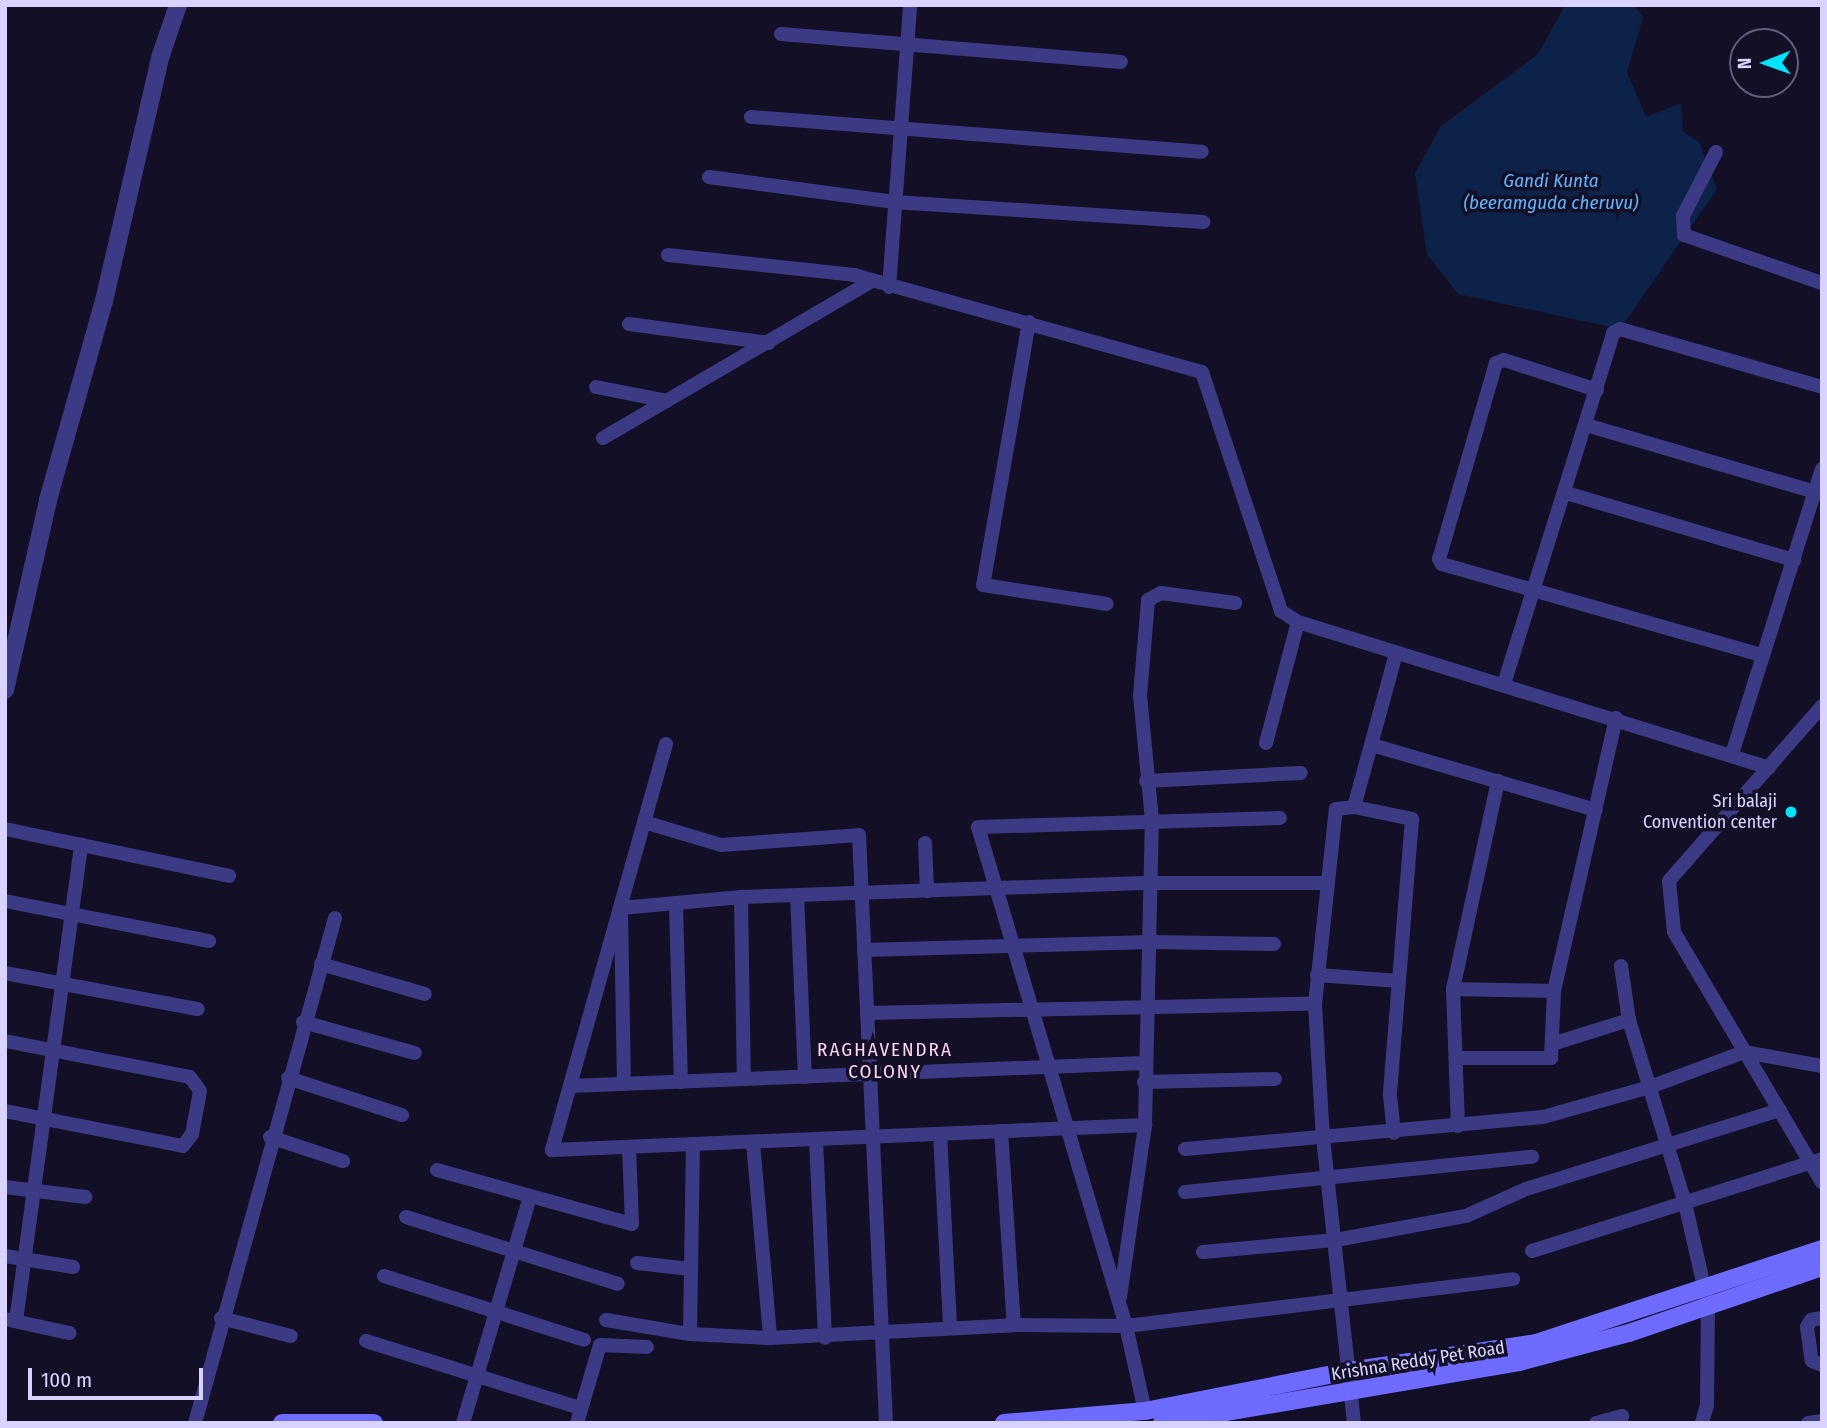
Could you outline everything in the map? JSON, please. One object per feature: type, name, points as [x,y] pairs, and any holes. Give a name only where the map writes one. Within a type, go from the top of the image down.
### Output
[{"type":"main road","name":"Krishna Reddy Pet Road","points":[[1162,1423],[1519,1362],[1629,1332],[1706,1295],[1822,1249]]},
{"type":"main road","name":"Krishna Reddy Pet Road","points":[[1004,1423],[1145,1410],[1349,1370],[1536,1342],[1822,1266]]},
{"type":"main road","points":[[282,1423],[374,1423]]},
{"type":"street","points":[[5,690],[48,500],[104,301],[161,55],[178,5]]},
{"type":"street","points":[[889,286],[910,5]]},
{"type":"street","points":[[781,34],[1121,62]]},
{"type":"street","points":[[751,117],[1202,152]]},
{"type":"street","points":[[1716,152],[1684,216],[1684,234],[1822,283]]},
{"type":"street","points":[[709,177],[894,202],[1203,222]]},
{"type":"street","points":[[668,255],[854,275],[1202,372],[1278,607],[1298,622],[1732,754],[1769,768]]},
{"type":"street","points":[[603,438],[873,281]]},
{"type":"street","points":[[1029,322],[983,585],[1107,604]]},
{"type":"street","points":[[629,324],[769,343]]},
{"type":"street","points":[[1504,684],[1614,333],[1620,329],[1822,387]]},
{"type":"street","points":[[1597,390],[1504,360],[1496,363],[1439,559],[1442,564],[1762,655]]},
{"type":"street","points":[[596,387],[667,401]]},
{"type":"street","points":[[1586,425],[1818,493]]},
{"type":"street","points":[[1732,754],[1762,655],[1818,493],[1822,469]]},
{"type":"street","points":[[1566,493],[1794,560]]},
{"type":"street","points":[[1119,1301],[1145,1125],[1144,1063],[1151,942],[1152,820],[1146,781],[1140,696],[1148,600],[1161,593],[1235,603]]},
{"type":"street","points":[[1266,743],[1298,622]]},
{"type":"street","points":[[1354,807],[1396,653]]},
{"type":"street","points":[[1822,706],[1669,881],[1674,932],[1780,1110],[1816,1160],[1822,1182]]},
{"type":"street","points":[[1458,1058],[1551,1058],[1554,991],[1615,718]]},
{"type":"street","points":[[666,744],[552,1150],[1145,1125]]},
{"type":"street","points":[[1371,745],[1596,810]]},
{"type":"street","points":[[1146,781],[1301,773]]},
{"type":"street","points":[[1458,1126],[1458,1058],[1452,989],[1498,781]]},
{"type":"street","points":[[1354,1423],[1323,1139],[1315,1004],[1336,809],[1354,807],[1412,820],[1390,1095],[1394,1133]]},
{"type":"street","points":[[1145,1410],[1119,1301],[978,827],[1280,818]]},
{"type":"street","points":[[645,822],[721,845],[859,835],[886,1423]]},
{"type":"street","points":[[5,829],[229,876]]},
{"type":"street","points":[[925,843],[927,891]]},
{"type":"street","points":[[69,1333],[11,1320],[25,1259],[69,913],[81,844]]},
{"type":"street","points":[[621,908],[741,897],[797,895],[1151,883],[1327,883]]},
{"type":"street","points":[[797,895],[805,1077]]},
{"type":"street","points":[[741,897],[744,1079]]},
{"type":"street","points":[[5,901],[209,941]]},
{"type":"street","points":[[676,905],[681,1082]]},
{"type":"street","points":[[621,908],[624,1084]]},
{"type":"street","points":[[195,1423],[270,1137],[335,918]]},
{"type":"street","points":[[864,950],[1151,942],[1274,944]]},
{"type":"street","points":[[321,964],[425,994]]},
{"type":"street","points":[[1621,966],[1629,1020],[1685,1203],[1706,1295],[1707,1405],[1702,1423]]},
{"type":"street","points":[[5,973],[198,1009]]},
{"type":"street","points":[[1317,975],[1399,981]]},
{"type":"street","points":[[1452,989],[1554,991]]},
{"type":"street","points":[[867,1013],[1147,1005],[1315,1004]]},
{"type":"street","points":[[1552,1044],[1629,1020]]},
{"type":"street","points":[[303,1022],[415,1053]]},
{"type":"street","points":[[5,1041],[190,1077],[200,1091],[192,1134],[183,1146],[5,1111]]},
{"type":"street","points":[[1185,1149],[1394,1133],[1543,1117],[1650,1087],[1744,1052],[1822,1066]]},
{"type":"street","points":[[570,1086],[1144,1063]]},
{"type":"street","points":[[288,1078],[402,1115]]},
{"type":"street","points":[[1144,1082],[1275,1079]]},
{"type":"street","points":[[1203,1252],[1336,1240],[1466,1216],[1526,1189],[1780,1110]]},
{"type":"street","points":[[1002,1132],[1014,1325]]},
{"type":"street","points":[[940,1134],[950,1327]]},
{"type":"street","points":[[270,1137],[343,1161]]},
{"type":"street","points":[[816,1139],[825,1338]]},
{"type":"street","points":[[753,1142],[770,1338]]},
{"type":"street","points":[[690,1334],[693,1144]]},
{"type":"street","points":[[437,1170],[632,1224],[629,1147]]},
{"type":"street","points":[[1185,1192],[1532,1157]]},
{"type":"street","points":[[1532,1251],[1816,1160]]},
{"type":"street","points":[[5,1187],[85,1197]]},
{"type":"street","points":[[463,1423],[530,1197]]},
{"type":"street","points":[[406,1217],[618,1284]]},
{"type":"street","points":[[5,1256],[73,1267]]},
{"type":"street","points":[[637,1263],[691,1269]]},
{"type":"street","points":[[384,1276],[584,1340]]},
{"type":"street","points":[[606,1320],[690,1334],[770,1338],[825,1338],[950,1327],[1126,1326],[1513,1279]]},
{"type":"street","points":[[221,1318],[290,1336]]},
{"type":"street","points":[[1822,1318],[1811,1320],[1807,1327],[1812,1361],[1822,1365]]},
{"type":"street","points":[[366,1341],[574,1406]]},
{"type":"street","points":[[577,1423],[600,1345],[648,1347]]},
{"type":"street","points":[[1596,1423],[1622,1416],[1620,1423]]},
{"type":"street","points":[[1808,1423],[1822,1421]]},
{"type":"water","name":"Gandi Kunta (beeramguda cheruvu)","points":[[1565,5],[1634,5],[1643,17],[1627,72],[1646,117],[1681,103],[1683,132],[1699,142],[1717,189],[1620,329],[1458,294],[1427,254],[1415,173],[1441,126],[1538,54]]},
{"type":"place","name":"Sri balaji Convention center","points":[[1791,812]]},
{"type":"district","name":"RAGHAVENDRA COLONY","points":[[885,1061]]}]
